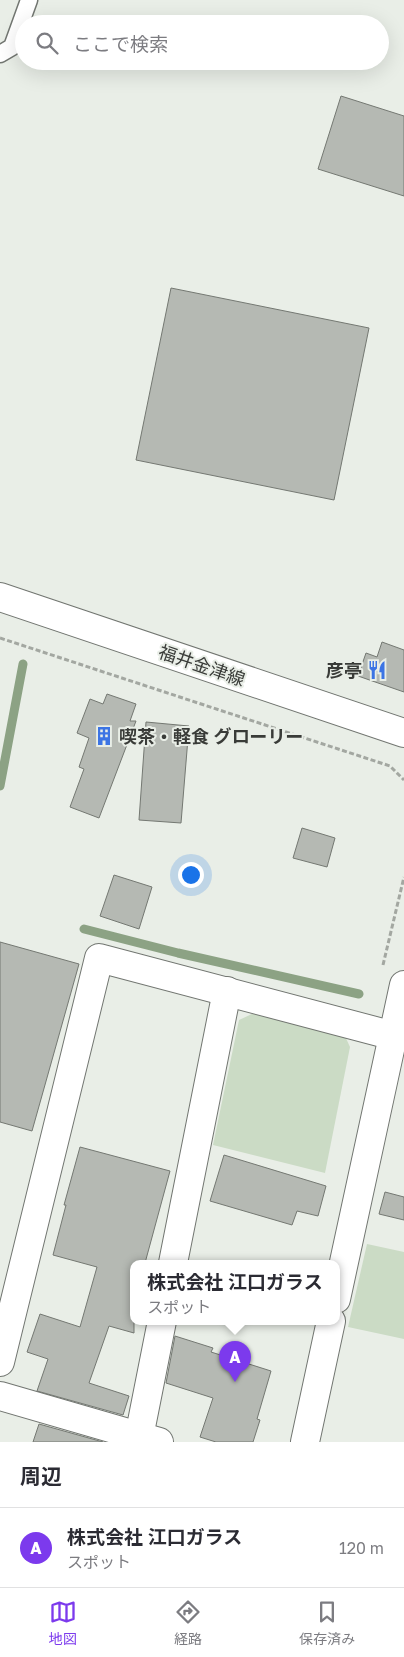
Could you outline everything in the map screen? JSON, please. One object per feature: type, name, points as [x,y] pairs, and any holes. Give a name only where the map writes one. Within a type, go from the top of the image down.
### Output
[{"type":"street","name":"福井金津線","points":[[0,597],[404,733]]},
{"type":"street","points":[[0,1362],[99,958],[394,1036]]},
{"type":"street","points":[[340,1281],[404,985]]},
{"type":"street","points":[[174,1260],[227,991]]},
{"type":"street","points":[[0,1396],[145,1440],[161,1325]]},
{"type":"street","points":[[305,1442],[331,1325]]},
{"type":"lane","points":[[24,15],[29,0]]},
{"type":"lane","points":[[0,54],[12,47],[15,39]]},
{"type":"path","points":[[0,638],[390,766],[404,780]]},
{"type":"path","points":[[382,969],[404,877]]},
{"type":"green space","points":[[254,1013],[345,1036],[350,1047],[325,1173],[213,1145],[239,1020]]},
{"type":"green space","points":[[367,1244],[404,1252],[404,1339],[348,1327]]},
{"type":"building","points":[[341,96],[404,116],[404,196],[318,169]]},
{"type":"building","points":[[171,288],[369,328],[334,500],[136,460]]},
{"type":"building","points":[[382,642],[404,650],[404,692],[358,676],[366,653],[377,657]]},
{"type":"building","name":"喫茶・軽食 グローリー","points":[[107,694],[136,704],[130,721],[136,721],[99,818],[70,807],[84,769],[79,767],[89,738],[77,733],[90,699],[103,704]]},
{"type":"building","points":[[146,722],[189,726],[181,823],[139,820]]},
{"type":"building","points":[[302,828],[335,838],[327,867],[293,858]]},
{"type":"building","points":[[114,875],[152,887],[139,929],[100,916]]},
{"type":"building","points":[[0,942],[79,964],[32,1131],[0,1122]]},
{"type":"building","points":[[80,1147],[170,1171],[146,1260],[130,1260],[130,1325],[134,1325],[134,1333],[109,1326],[89,1383],[129,1396],[123,1415],[37,1391],[48,1359],[27,1352],[40,1314],[80,1327],[97,1267],[53,1255],[66,1205],[64,1205]]},
{"type":"building","points":[[224,1155],[326,1186],[318,1216],[297,1211],[292,1225],[210,1201]]},
{"type":"building","points":[[385,1192],[404,1197],[404,1220],[379,1214]]},
{"type":"building","points":[[175,1336],[213,1348],[211,1352],[271,1371],[257,1419],[260,1420],[253,1442],[216,1442],[200,1437],[213,1398],[166,1383]]},
{"type":"building","points":[[39,1424],[103,1442],[33,1442]]},
{"type":"waterway","points":[[0,786],[23,664]]},
{"type":"waterway","points":[[84,929],[178,953],[359,994]]},
{"type":"place","name":"彦亭","points":[[377,670]]},
{"type":"place","name":"喫茶・軽食 グローリー","points":[[104,736]]},
{"type":"place","name":"株式会社 江口ガラス","points":[[235,1382]]}]
